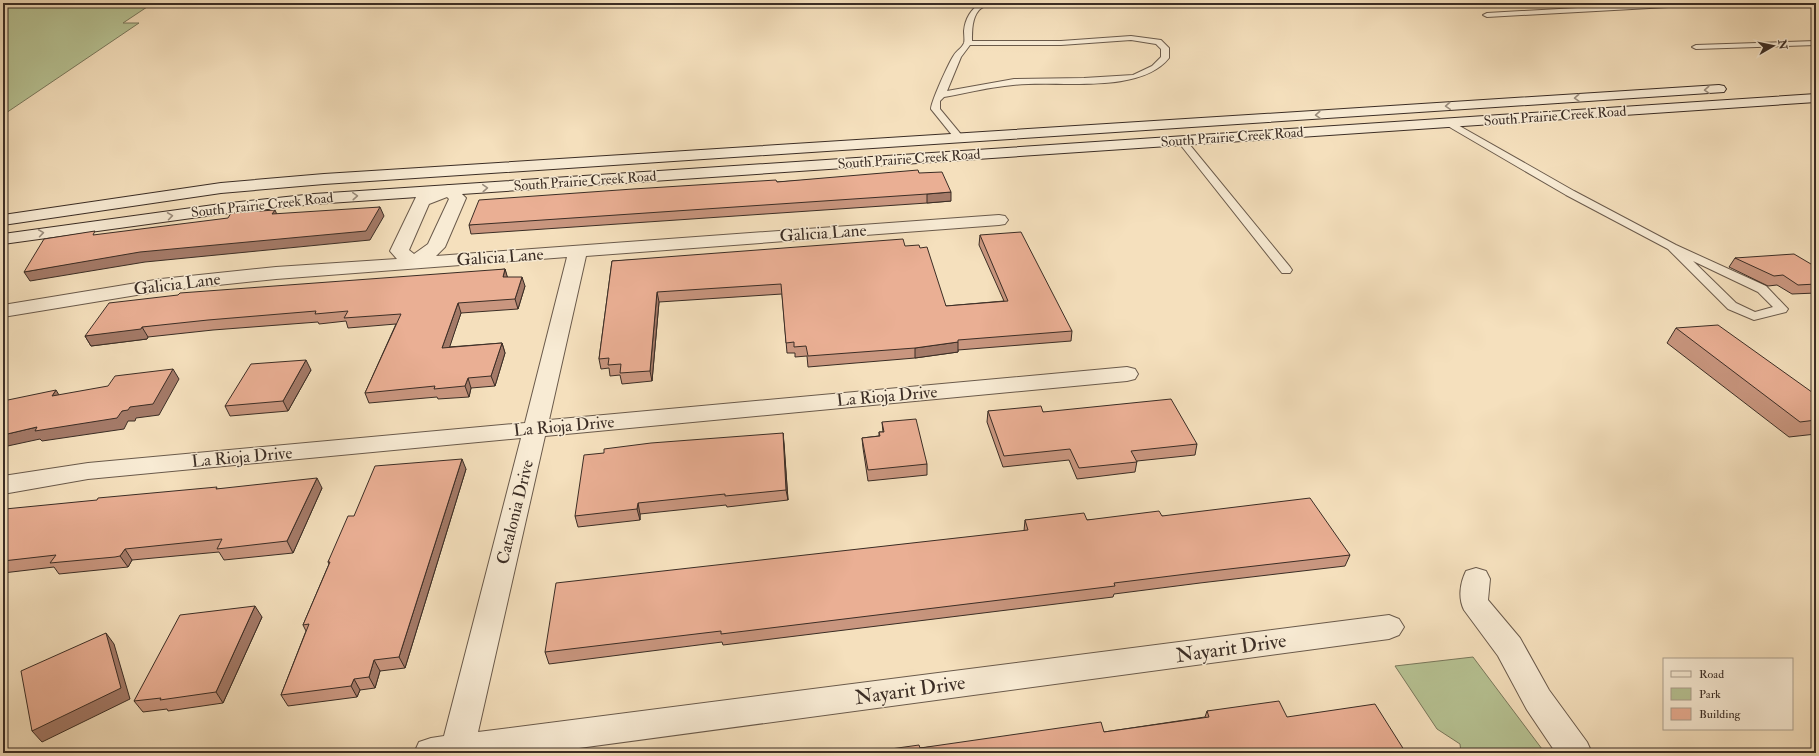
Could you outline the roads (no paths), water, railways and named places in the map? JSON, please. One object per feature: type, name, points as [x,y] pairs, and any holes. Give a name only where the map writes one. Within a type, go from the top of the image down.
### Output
[{"type":"main road","name":"South Prairie Creek Road","points":[[3,220],[221,188],[324,178],[1737,88]]},
{"type":"main road","name":"South Prairie Creek Road","points":[[3,239],[221,209],[314,199],[1816,98]]},
{"type":"main road","points":[[449,190],[458,198],[436,247],[414,263],[398,251],[422,201],[449,190],[458,170]]},
{"type":"main road","name":"Galicia Lane","points":[[3,312],[161,285],[276,273],[999,220]]},
{"type":"main road","name":"Catalonia Drive","points":[[444,751],[535,429],[578,251]]},
{"type":"main road","name":"La Rioja Drive","points":[[3,486],[88,471],[1127,374]]},
{"type":"main road","points":[[1476,579],[1474,602],[1508,647],[1538,700],[1575,753]]},
{"type":"main road","name":"Nayarit Drive","points":[[444,751],[1389,627]]},
{"type":"lane","points":[[959,138],[935,109],[936,101],[941,95],[957,56],[968,43],[968,29],[971,17],[977,8],[986,3]]},
{"type":"lane","points":[[1487,15],[1704,3]]},
{"type":"lane","points":[[941,95],[1014,82],[1084,81],[1135,77],[1155,68],[1165,58],[1166,48],[1158,42],[1138,38],[1061,43],[968,43]]},
{"type":"lane","points":[[1696,47],[1816,43]]},
{"type":"lane","points":[[1449,123],[1570,193],[1672,247],[1762,290],[1782,309],[1754,316],[1732,306],[1672,247]]},
{"type":"lane","points":[[1182,141],[1286,270]]}]
